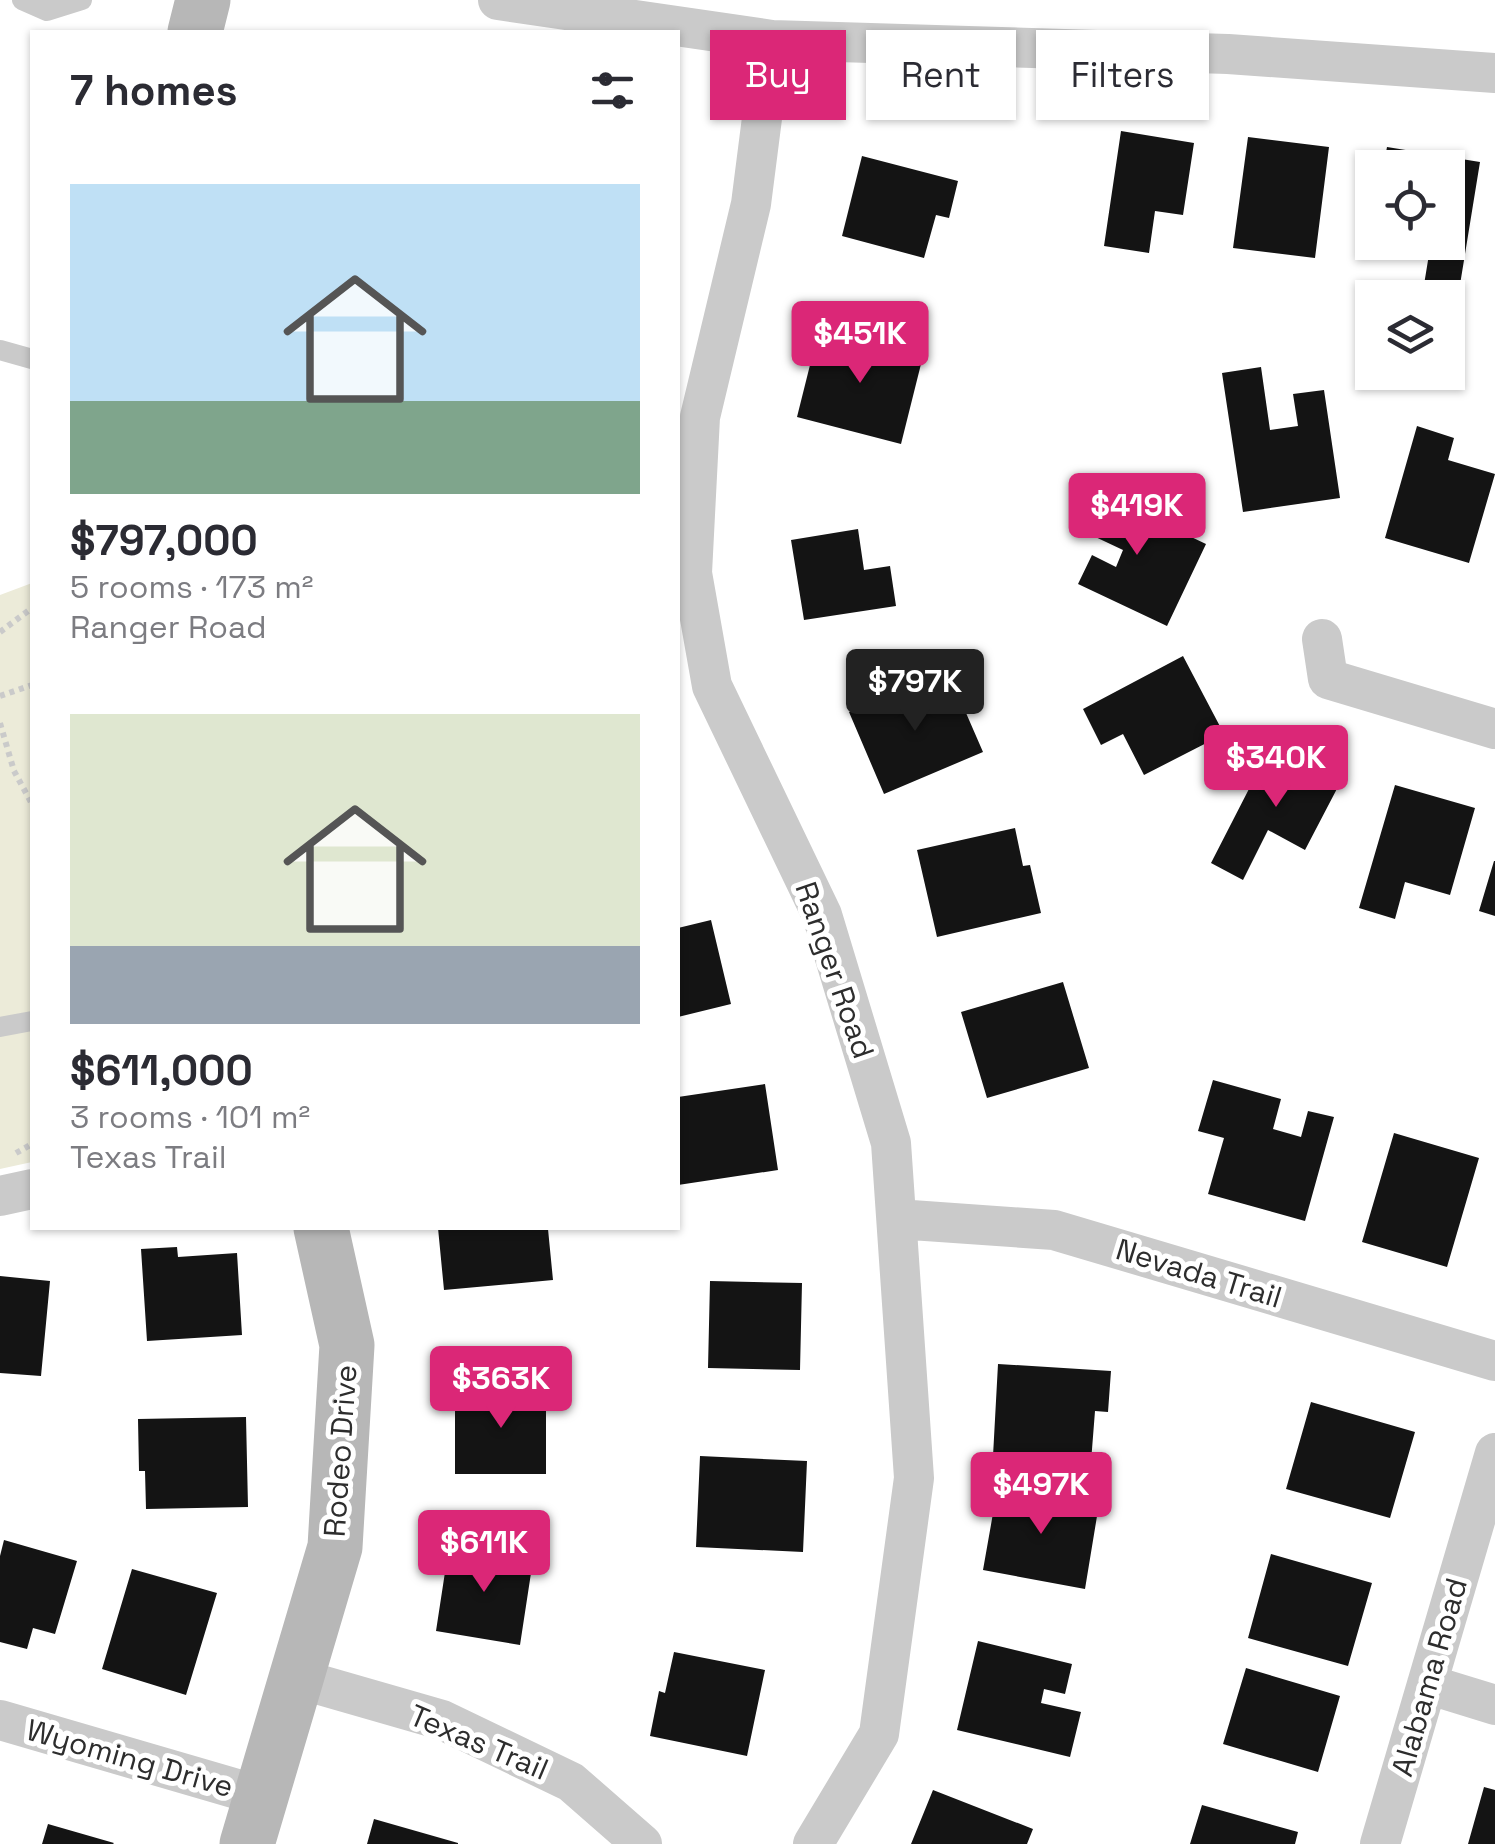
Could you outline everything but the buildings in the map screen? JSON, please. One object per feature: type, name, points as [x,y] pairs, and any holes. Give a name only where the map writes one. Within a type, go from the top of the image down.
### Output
[{"type":"street","points":[[196,30],[203,0]]},
{"type":"street","points":[[498,0],[710,31]]},
{"type":"street","points":[[846,42],[1228,54],[1495,73]]},
{"type":"street","name":"Ranger Road","points":[[762,120],[751,204],[700,417],[692,573],[712,686],[822,914],[892,1143],[914,1478],[879,1734],[813,1844]]},
{"type":"street","points":[[1322,639],[1328,679],[1495,729]]},
{"type":"street","points":[[0,1196],[30,1189]]},
{"type":"street","name":"Nevada Trail","points":[[897,1219],[1054,1230],[1495,1361]]},
{"type":"street","name":"Rodeo Drive","points":[[254,1820],[335,1547],[346,1345],[321,1230]]},
{"type":"street","name":"Alabama Road","points":[[1380,1844],[1495,1452]]},
{"type":"street","name":"Texas Trail","points":[[296,1678],[442,1720],[570,1782],[642,1844]]},
{"type":"street","points":[[1427,1684],[1495,1704]]},
{"type":"street","name":"Wyoming Drive","points":[[0,1720],[254,1820]]},
{"type":"lane","points":[[22,0],[48,11],[82,0]]},
{"type":"lane","points":[[0,350],[30,358]]},
{"type":"lane","points":[[0,1026],[30,1021]]},
{"type":"path","points":[[0,632],[30,610]]},
{"type":"path","points":[[0,696],[30,686]]},
{"type":"path","points":[[0,723],[14,770],[30,800]]},
{"type":"green space","points":[[30,584],[30,1162],[0,1169],[0,595]]}]
